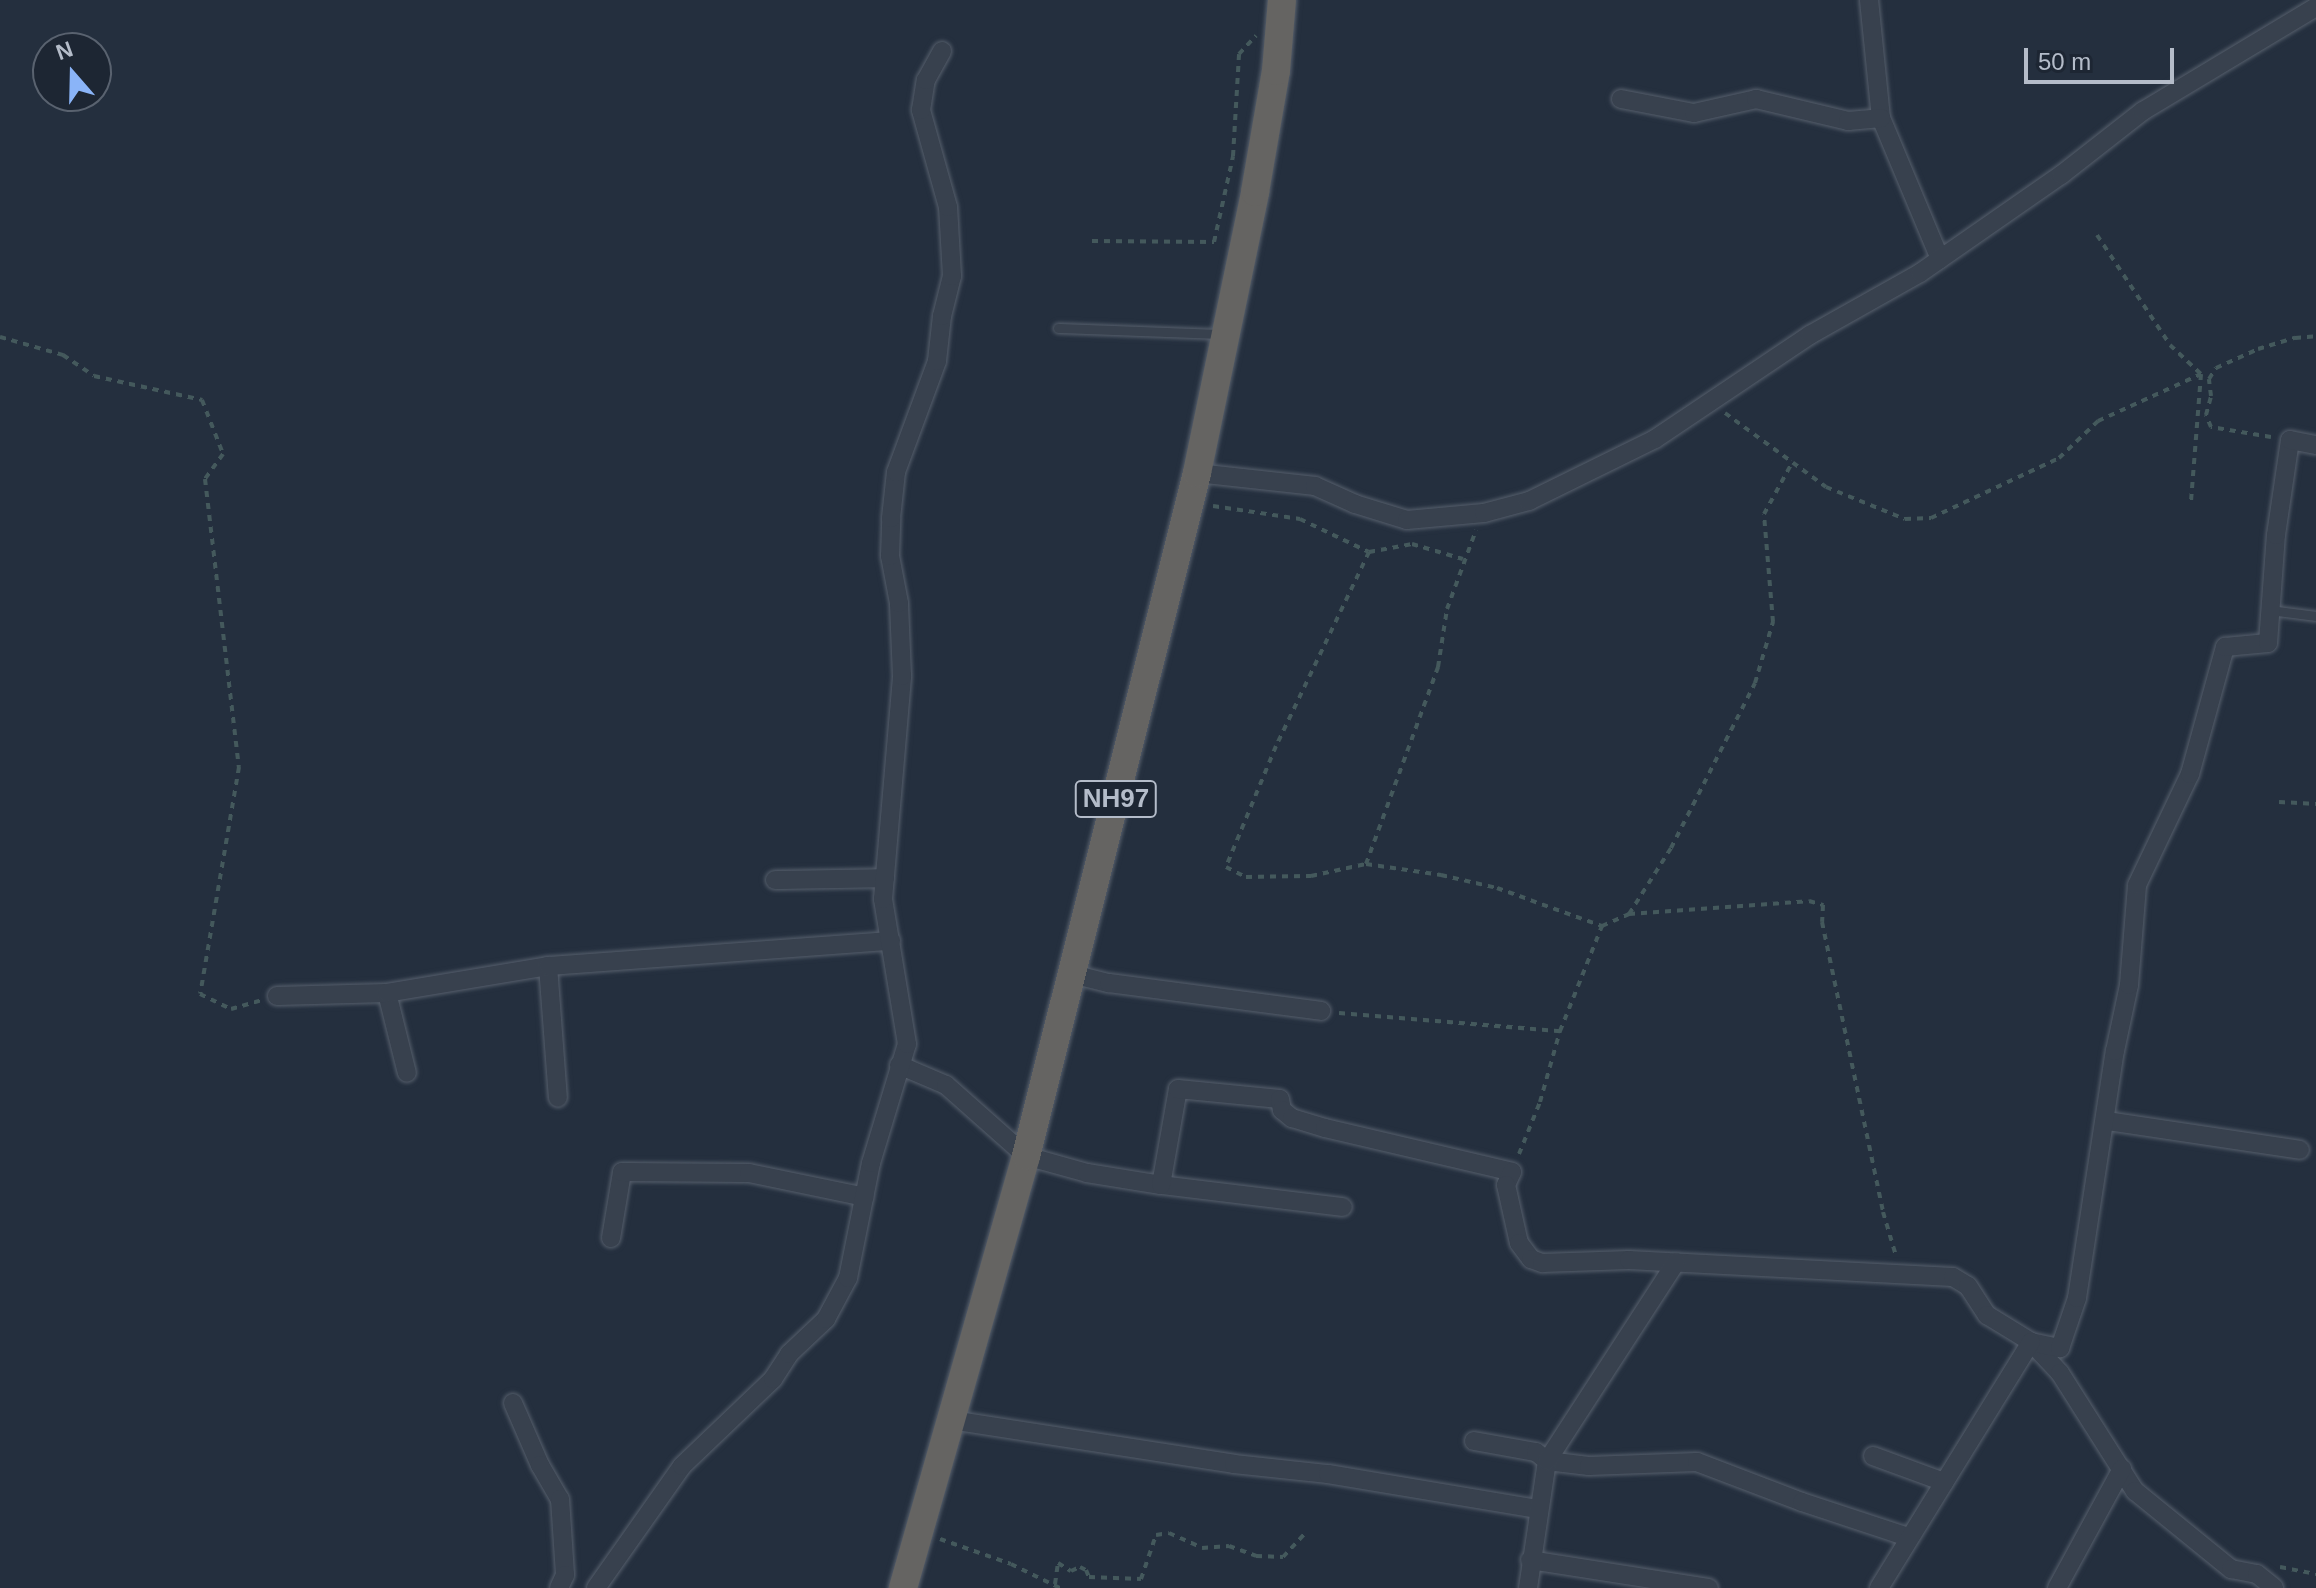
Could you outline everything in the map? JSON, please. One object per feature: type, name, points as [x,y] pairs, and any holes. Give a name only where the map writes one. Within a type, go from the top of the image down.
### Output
[{"type":"highway","name":"NH97","points":[[903,1588],[1026,1156],[1197,473],[1227,334],[1276,71],[1282,0]]},
{"type":"street","points":[[1869,0],[1881,118],[1940,259]]},
{"type":"street","points":[[1197,473],[1315,486],[1355,504],[1407,520],[1484,513],[1529,501],[1655,439],[1810,335],[1940,259],[2061,175],[2143,111],[2316,7]]},
{"type":"street","points":[[596,1588],[682,1466],[773,1379],[789,1354],[826,1319],[848,1278],[865,1197],[907,1044],[891,941],[885,926],[885,878],[902,676],[899,603],[890,556],[892,496],[909,433],[937,361],[942,316],[952,276],[948,207],[921,110],[926,80],[942,51]]},
{"type":"street","points":[[1621,99],[1694,113],[1756,99],[1848,121],[1881,118]]},
{"type":"street","points":[[2031,1342],[2060,1348],[2077,1298],[2107,1121],[2115,1051],[2129,985],[2137,885],[2190,774],[2225,647],[2268,643],[2276,535],[2290,440],[2316,445]]},
{"type":"street","points":[[775,880],[885,878]]},
{"type":"street","points":[[277,996],[387,993],[548,966],[891,941]]},
{"type":"street","points":[[548,966],[558,1098]]},
{"type":"street","points":[[1072,974],[1109,983],[1321,1011]]},
{"type":"street","points":[[387,993],[407,1073]]},
{"type":"street","points":[[899,1065],[946,1085],[1026,1156],[1087,1173],[1161,1185],[1343,1207]]},
{"type":"street","points":[[1161,1185],[1178,1089],[1280,1099],[1282,1110],[1303,1122],[1512,1172],[1506,1185],[1519,1243],[1531,1259],[1542,1263],[1676,1262],[1953,1277],[1968,1286],[1987,1315],[2031,1342],[2060,1373],[2135,1491],[2242,1578],[2274,1588]]},
{"type":"street","points":[[2107,1121],[2300,1150]]},
{"type":"street","points":[[611,1238],[622,1172],[749,1173],[865,1197]]},
{"type":"street","points":[[1528,1588],[1547,1461],[1676,1262]]},
{"type":"street","points":[[1879,1588],[1908,1537],[1975,1438],[2031,1342]]},
{"type":"street","points":[[513,1403],[560,1499],[565,1575],[559,1588]]},
{"type":"street","points":[[951,1420],[1234,1464],[1328,1474],[1538,1509]]},
{"type":"street","points":[[1474,1441],[1536,1452],[1547,1461],[1589,1466],[1697,1462],[1802,1502],[1908,1537]]},
{"type":"street","points":[[1873,1456],[1944,1482]]},
{"type":"street","points":[[2057,1588],[2122,1469]]},
{"type":"street","points":[[1530,1560],[1709,1588]]},
{"type":"lane","points":[[1058,328],[1227,334]]},
{"type":"lane","points":[[2270,610],[2316,616]]},
{"type":"path","points":[[1092,241],[1214,242],[1233,156],[1239,54],[1262,30]]},
{"type":"path","points":[[2097,235],[2170,345],[2201,374]]},
{"type":"path","points":[[2290,440],[2211,427],[2206,415],[2211,396],[2209,379],[2216,368],[2258,349],[2295,338],[2316,336]]},
{"type":"path","points":[[0,337],[63,355],[94,376],[202,400],[223,454],[205,479],[239,767],[200,994],[231,1009],[277,996]]},
{"type":"path","points":[[1710,403],[1826,487],[1905,519],[1931,518],[2059,458],[2098,421],[2201,374]]},
{"type":"path","points":[[2191,501],[2201,374]]},
{"type":"path","points":[[1629,914],[1671,848],[1755,683],[1773,622],[1764,514],[1793,461]]},
{"type":"path","points":[[1189,502],[1300,519],[1369,552],[1412,544],[1463,559]]},
{"type":"path","points":[[1366,864],[1438,667],[1447,609],[1463,559],[1484,513]]},
{"type":"path","points":[[1369,552],[1276,746],[1226,867],[1246,877],[1311,876],[1366,864],[1441,875],[1497,888],[1602,926],[1629,914],[1809,901],[1823,905],[1822,922],[1883,1212],[1902,1275]]},
{"type":"path","points":[[2279,802],[2316,804]]},
{"type":"path","points":[[1512,1172],[1540,1102],[1560,1031],[1602,926]]},
{"type":"path","points":[[1321,1011],[1455,1025],[1560,1031]]},
{"type":"path","points":[[919,1531],[1058,1586],[1058,1563],[1071,1571],[1080,1567],[1086,1570],[1089,1577],[1141,1579],[1156,1535],[1169,1533],[1202,1548],[1229,1546],[1256,1556],[1283,1557],[1307,1531]]},
{"type":"path","points":[[2242,1578],[2282,1567],[2316,1574]]}]
